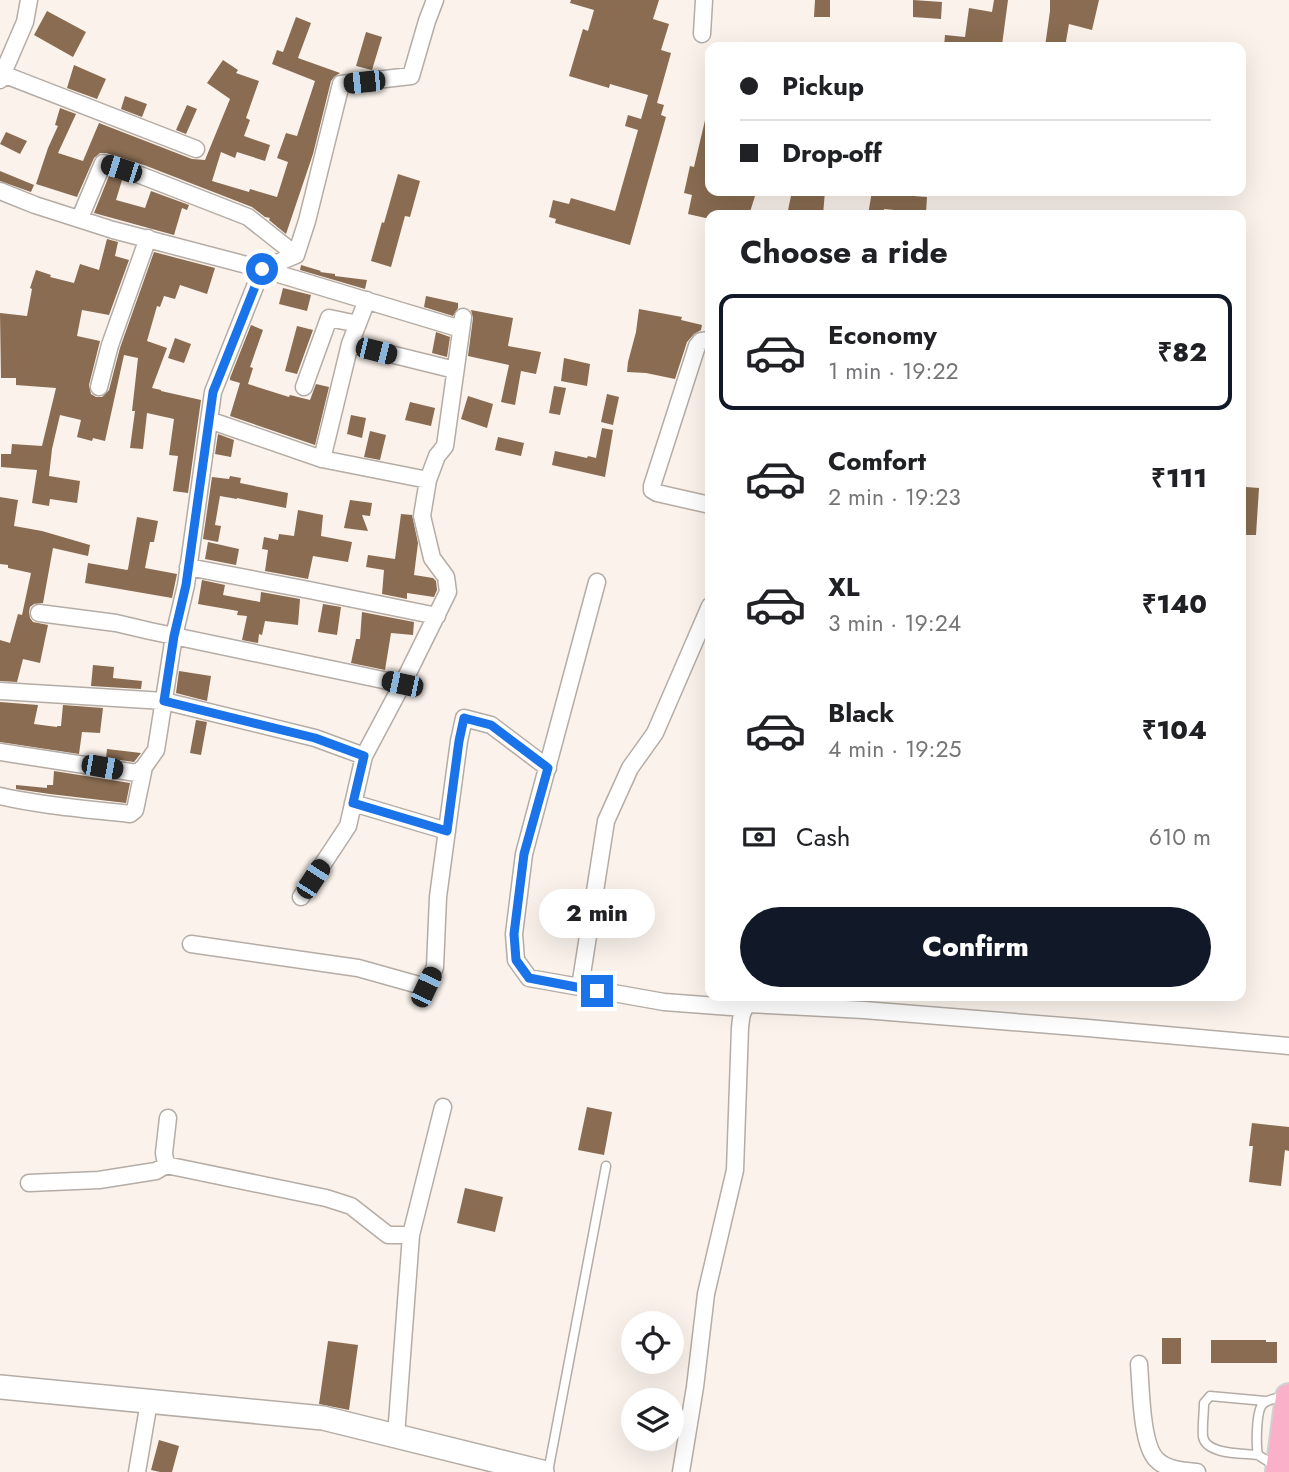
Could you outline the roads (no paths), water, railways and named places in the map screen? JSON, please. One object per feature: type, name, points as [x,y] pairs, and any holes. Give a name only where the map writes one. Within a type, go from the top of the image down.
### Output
[{"type":"main road","points":[[1272,1465],[1281,1398]]},
{"type":"street","points":[[29,0],[25,22],[1,76],[196,149]]},
{"type":"street","points":[[0,752],[137,773],[156,750],[174,636],[186,585],[213,392],[262,269],[296,255],[341,84],[411,76],[435,0]]},
{"type":"street","points":[[702,34],[704,0]]},
{"type":"street","points":[[80,218],[103,163],[248,217],[296,255]]},
{"type":"street","points":[[0,191],[113,230],[262,269],[366,300],[462,323],[445,446],[437,456],[428,480],[422,516],[432,558],[446,578],[448,592],[364,756],[348,826],[302,897]]},
{"type":"street","points":[[99,387],[110,345],[148,238]]},
{"type":"street","points":[[322,459],[350,344],[366,300]]},
{"type":"street","points":[[304,387],[329,318],[358,324]]},
{"type":"street","points":[[705,341],[697,346],[652,490],[705,504]]},
{"type":"street","points":[[350,344],[455,370]]},
{"type":"street","points":[[209,420],[322,459],[428,480]]},
{"type":"street","points":[[188,567],[437,616]]},
{"type":"street","points":[[597,582],[524,854],[514,934],[516,960],[529,978],[664,1002],[743,1002],[864,1010],[1289,1046]]},
{"type":"street","points":[[39,613],[116,622],[402,684]]},
{"type":"street","points":[[580,987],[606,821],[630,768],[655,733],[705,618]]},
{"type":"street","points":[[0,691],[164,701],[315,738],[364,756]]},
{"type":"street","points":[[191,944],[358,968],[426,987],[435,967],[438,897],[464,718],[491,725],[548,768]]},
{"type":"street","points":[[0,796],[131,814],[137,806],[144,767]]},
{"type":"street","points":[[353,803],[447,831]]},
{"type":"street","points":[[681,1472],[706,1294],[735,1170],[743,1002]]},
{"type":"street","points":[[396,1436],[411,1235],[443,1107]]},
{"type":"street","points":[[166,1165],[164,1153],[168,1118]]},
{"type":"street","points":[[29,1183],[99,1180],[156,1171],[166,1165],[327,1198],[351,1206],[388,1235],[411,1235]]},
{"type":"street","points":[[1139,1364],[1146,1434],[1151,1451],[1158,1462],[1179,1471],[1197,1472]]},
{"type":"street","points":[[0,1387],[323,1418],[510,1468],[542,1472]]},
{"type":"street","points":[[137,1472],[149,1402]]},
{"type":"lane","points":[[548,1472],[606,1166]]},
{"type":"lane","points":[[1272,1465],[1209,1447],[1203,1439],[1204,1403],[1210,1396],[1281,1398]]}]
